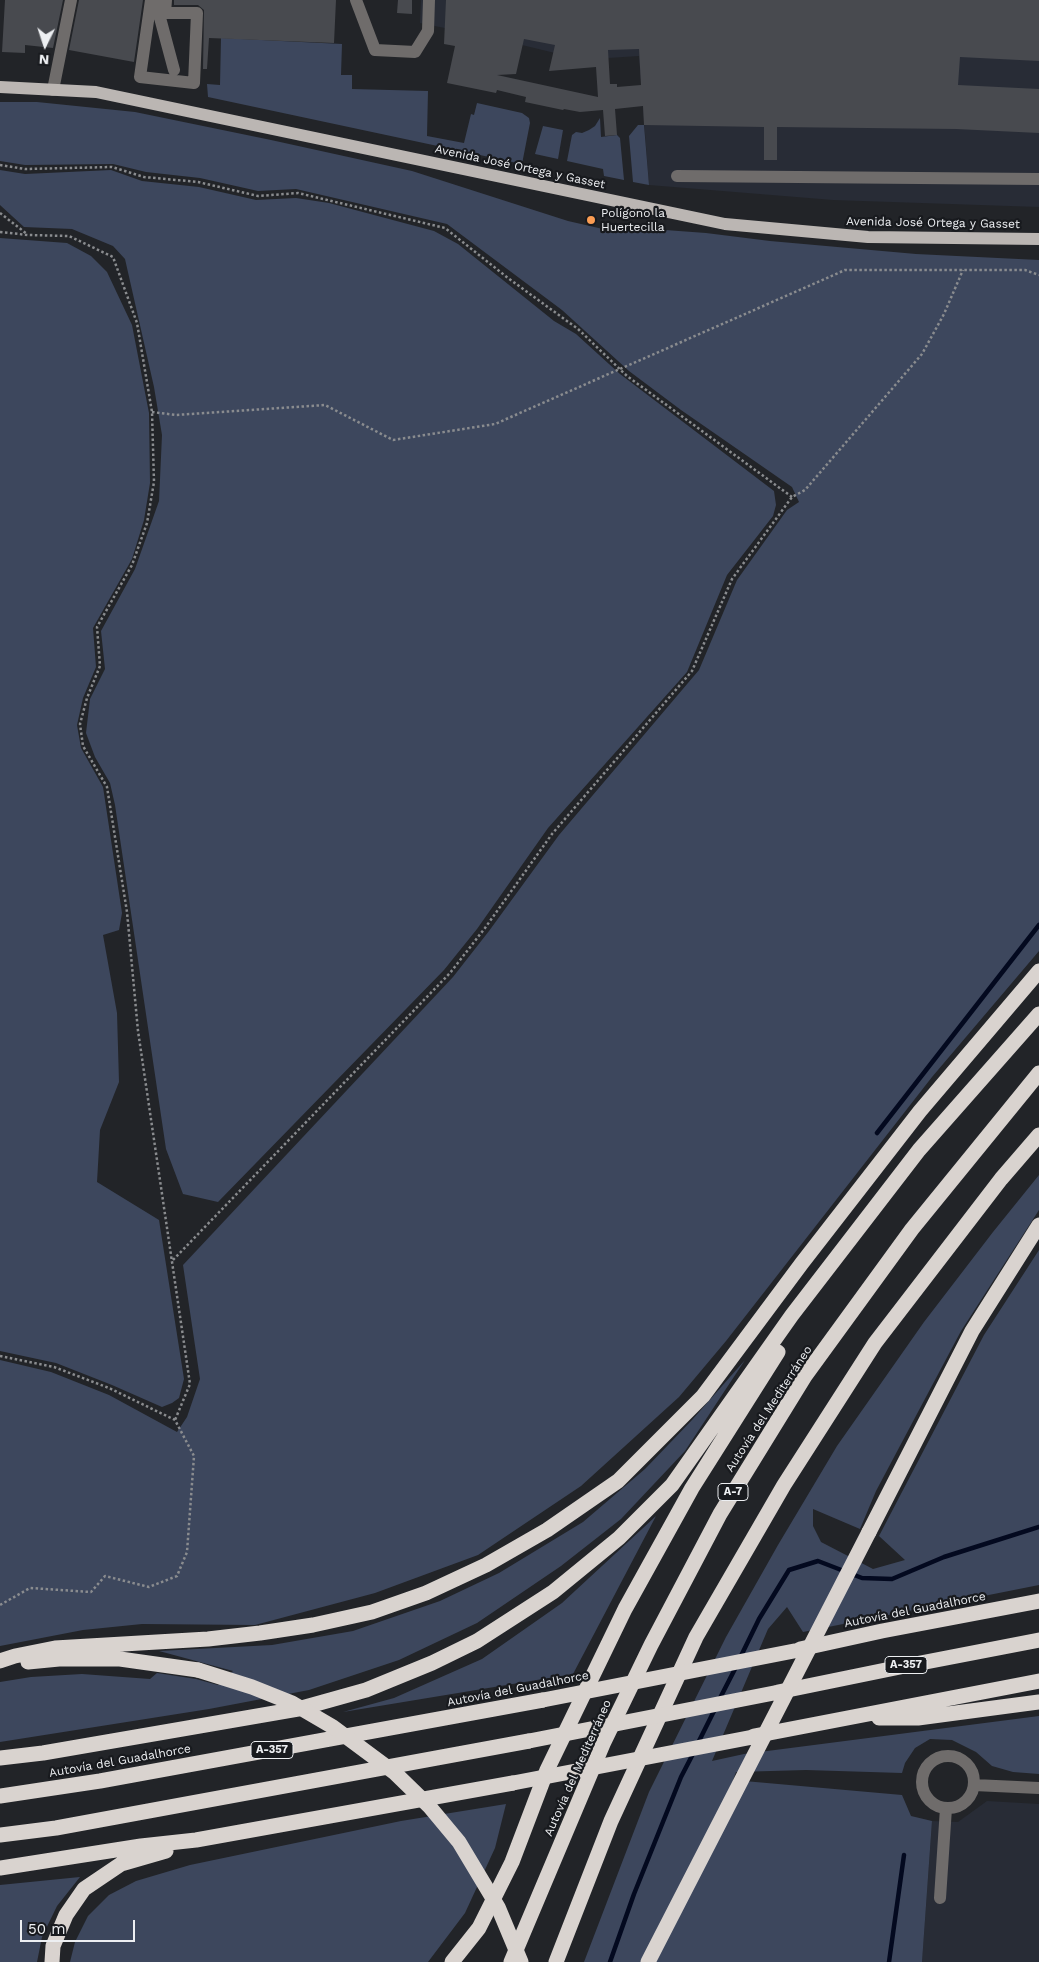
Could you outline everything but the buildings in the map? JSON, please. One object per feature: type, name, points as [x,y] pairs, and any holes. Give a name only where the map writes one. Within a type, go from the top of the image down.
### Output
[{"type":"highway","points":[[0,1660],[55,1648],[208,1639],[260,1633],[314,1625],[372,1612],[426,1593],[486,1565],[547,1530],[618,1481],[703,1396],[802,1263],[920,1111],[1039,971]]},
{"type":"highway","points":[[0,1758],[43,1753],[298,1709],[366,1690],[432,1663],[477,1641],[553,1592],[619,1538],[672,1485],[792,1315],[918,1150],[1039,1014]]},
{"type":"highway","name":"Autovía del Mediterráneo","points":[[511,1962],[603,1744],[651,1645],[720,1514],[805,1376],[912,1229],[1039,1073]]},
{"type":"highway","points":[[556,1962],[611,1820],[696,1637],[784,1485],[875,1343],[1001,1178],[1039,1135]]},
{"type":"highway","points":[[648,1962],[972,1331],[1039,1225]]},
{"type":"highway","points":[[452,1962],[478,1928],[512,1862],[547,1770],[624,1609],[692,1488],[769,1366],[808,1309],[837,1258]]},
{"type":"highway","name":"Autovía del Guadalhorce","points":[[0,1796],[100,1782],[543,1700],[1039,1601]]},
{"type":"highway","name":"A-357","points":[[0,1835],[56,1828],[528,1741],[1039,1640]]},
{"type":"highway","points":[[0,1664],[59,1659],[120,1659],[198,1670],[252,1687],[292,1704],[333,1727],[395,1773],[429,1806],[459,1842],[498,1907],[521,1962]]},
{"type":"highway","points":[[0,1868],[141,1846],[196,1840],[513,1783],[1039,1681]]},
{"type":"highway","points":[[845,1718],[918,1718],[1039,1702]]},
{"type":"highway","points":[[52,1962],[54,1946],[66,1915],[84,1889],[121,1864],[196,1840]]},
{"type":"main road","name":"Avenida José Ortega y Gasset","points":[[0,87],[96,92],[725,224],[868,237],[1039,239]]},
{"type":"street","points":[[53,90],[71,0]]},
{"type":"street","points":[[151,0],[140,77],[194,83],[198,13],[166,13],[166,0]]},
{"type":"street","points":[[160,0],[160,14],[174,70]]},
{"type":"street","points":[[356,0],[375,50],[415,52],[428,31],[430,0]]},
{"type":"street","points":[[677,176],[1039,179]]},
{"type":"street","points":[[939,1757],[957,1757],[970,1768],[974,1776],[974,1785],[968,1799],[961,1804],[946,1808],[937,1806],[924,1794],[922,1776],[931,1761],[939,1757]]},
{"type":"street","points":[[974,1785],[1039,1788]]},
{"type":"street","points":[[940,1898],[946,1808]]},
{"type":"path","points":[[0,165],[25,169],[112,167],[144,177],[198,182],[258,196],[298,193],[445,228],[508,278],[578,329],[628,376],[792,497]]},
{"type":"path","points":[[0,213],[28,235]]},
{"type":"path","points":[[0,232],[69,236],[113,257],[137,324],[152,412],[154,482],[147,523],[132,565],[97,627],[100,666],[87,698],[80,724],[83,746],[107,787],[127,912],[138,1031],[190,1384],[175,1420]]},
{"type":"path","points":[[152,412],[186,415],[325,405],[393,440],[495,424],[845,270],[1025,270],[1039,275]]},
{"type":"path","points":[[172,1260],[450,973],[485,928],[552,834],[692,671],[732,579],[792,497],[805,490],[922,354],[944,314],[963,270]]},
{"type":"path","points":[[0,1356],[54,1367],[109,1388],[175,1420],[194,1456],[187,1552],[177,1576],[149,1587],[105,1576],[91,1592],[30,1588],[0,1605]]},
{"type":"shaded area","points":[[421,0],[1039,0],[1039,207],[833,200],[649,185],[639,56],[608,58],[559,54],[420,23]]},
{"type":"shaded area","points":[[221,38],[342,44],[341,75],[352,75],[352,89],[428,91],[427,136],[464,143],[471,114],[474,115],[477,103],[522,113],[529,118],[530,123],[522,164],[208,97],[207,84],[220,85]]},
{"type":"shaded area","points":[[0,102],[37,102],[135,112],[271,140],[412,171],[568,221],[616,232],[638,228],[916,254],[1039,260],[1039,951],[932,1077],[726,1341],[679,1397],[581,1486],[478,1555],[375,1593],[255,1625],[142,1624],[83,1630],[0,1646],[0,1360],[51,1372],[109,1395],[177,1432],[187,1417],[200,1379],[183,1265],[453,977],[559,835],[699,670],[737,580],[787,510],[799,502],[792,487],[681,410],[629,371],[562,310],[447,224],[296,189],[258,191],[200,178],[146,172],[113,164],[25,165],[0,161]]},
{"type":"shaded area","points":[[600,118],[601,137],[617,135],[620,138],[624,180],[604,176],[603,169],[567,161],[572,135],[576,132],[582,133],[589,130],[595,126]]},
{"type":"shaded area","points":[[638,125],[644,125],[649,185],[633,182],[629,136]]},
{"type":"shaded area","points":[[543,126],[563,130],[558,159],[535,154]]},
{"type":"shaded area","points":[[0,170],[25,174],[111,170],[142,181],[199,187],[256,200],[296,198],[329,203],[434,231],[458,244],[554,321],[576,334],[620,374],[774,491],[776,505],[773,516],[727,575],[687,672],[548,828],[477,929],[444,970],[218,1202],[183,1194],[166,1149],[115,805],[110,783],[95,757],[86,733],[90,699],[105,669],[101,631],[135,569],[159,501],[162,435],[154,387],[125,259],[113,246],[72,229],[24,227],[0,205]]},
{"type":"shaded area","points":[[0,238],[67,243],[91,256],[107,272],[132,325],[149,413],[150,483],[144,520],[132,559],[93,628],[96,667],[83,698],[77,725],[81,748],[103,787],[122,913],[119,930],[103,935],[117,1013],[119,1082],[100,1130],[97,1182],[159,1220],[184,1379],[179,1398],[162,1407],[56,1363],[0,1351]]},
{"type":"shaded area","points":[[1039,1175],[1039,1210],[961,1331],[876,1491],[860,1529],[813,1509],[813,1526],[821,1542],[873,1569],[905,1560],[879,1536],[984,1335],[1039,1250],[1039,1585],[803,1632],[787,1607],[768,1629],[712,1761],[744,1754],[1039,1716],[1039,1774],[1013,1772],[992,1766],[976,1752],[952,1740],[930,1739],[915,1748],[905,1763],[902,1773],[806,1770],[736,1772],[733,1780],[902,1795],[911,1816],[932,1821],[922,1962],[584,1962],[649,1792],[726,1637],[778,1545],[837,1446],[924,1322]]},
{"type":"shaded area","points":[[745,1360],[685,1451],[621,1519],[561,1566],[477,1623],[399,1660],[309,1690],[209,1709],[0,1742],[0,1682],[31,1677],[82,1674],[150,1679],[157,1673],[196,1679],[218,1685],[233,1671],[159,1651],[272,1645],[353,1631],[440,1601],[499,1573],[583,1522],[645,1469],[692,1420]]},
{"type":"shaded area","points":[[656,1516],[573,1674],[343,1712],[394,1698],[482,1659],[562,1603]]},
{"type":"shaded area","points":[[987,1801],[1039,1804],[1039,1962],[922,1962],[932,1821],[958,1822]]},
{"type":"shaded area","points":[[506,1804],[495,1848],[465,1913],[428,1962],[70,1962],[75,1942],[88,1916],[109,1895],[136,1881],[190,1865],[401,1821]]},
{"type":"shaded area","points":[[80,1877],[57,1906],[42,1937],[37,1962],[0,1962],[0,1885]]},
{"type":"waterway","points":[[877,1133],[1039,925]]},
{"type":"waterway","points":[[740,1658],[759,1619],[789,1570],[818,1561],[862,1578],[892,1579],[944,1557],[1039,1527]]},
{"type":"waterway","points":[[719,1700],[736,1667]]},
{"type":"waterway","points":[[697,1745],[716,1707]]},
{"type":"waterway","points":[[610,1962],[634,1894],[681,1777],[694,1752]]},
{"type":"waterway","points":[[889,1962],[904,1855]]},
{"type":"place","name":"Polígono la Huertecilla","points":[[591,220]]}]
